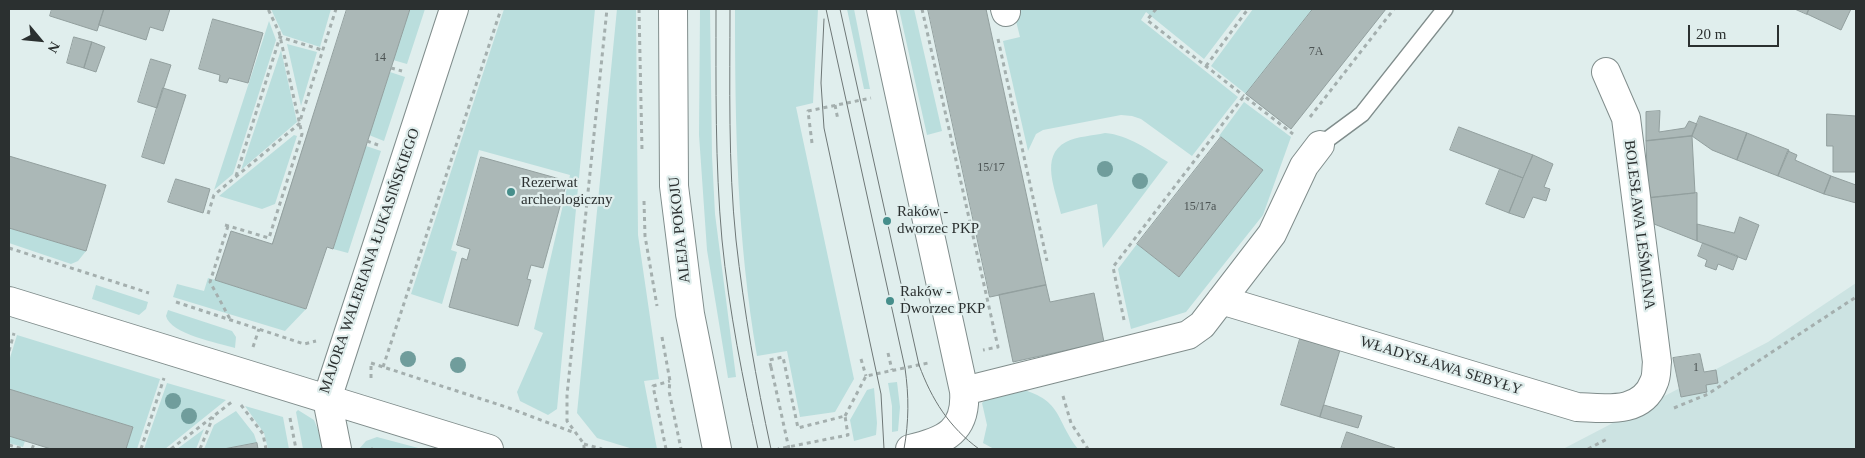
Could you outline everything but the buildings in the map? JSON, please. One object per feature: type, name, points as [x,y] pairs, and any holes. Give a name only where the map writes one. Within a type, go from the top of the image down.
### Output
[{"type":"street","name":"MAJORA WALERIANA ŁUKASIŃSKIEGO","points":[[9,301],[327,399],[454,9]]},
{"type":"street","name":"ALEJA POKOJU","points":[[673,9],[674,186],[690,314],[717,449]]},
{"type":"street","points":[[881,9],[964,391],[965,406],[962,420],[955,430],[939,440],[910,449]]},
{"type":"street","name":"BOLESŁAWA LEŚMIANA","points":[[1606,72],[1626,118],[1657,362],[1654,382]]},
{"type":"street","points":[[964,391],[1188,335],[1202,326],[1272,234],[1304,166],[1310,137]]},
{"type":"street","name":"WŁADYSŁAWA SEBYŁY","points":[[1221,300],[1577,407],[1624,408],[1643,398],[1654,382]]},
{"type":"street","points":[[337,449],[327,399],[489,449]]},
{"type":"lane","points":[[1310,137],[1362,114],[1445,9]]},
{"type":"path","points":[[230,319],[210,282],[227,225],[269,238],[302,134],[280,37],[268,9]]},
{"type":"path","points":[[208,214],[214,195],[299,124],[336,9]]},
{"type":"path","points":[[383,367],[501,9]]},
{"type":"path","points":[[584,449],[584,444],[567,421],[567,395],[607,9]]},
{"type":"path","points":[[922,9],[998,347],[980,351]]},
{"type":"path","points":[[1156,9],[1147,20],[1295,136],[1310,137]]},
{"type":"path","points":[[1206,66],[1248,9]]},
{"type":"path","points":[[1306,121],[1394,9]]},
{"type":"path","points":[[280,37],[322,50]]},
{"type":"path","points":[[235,178],[280,37]]},
{"type":"path","points":[[997,38],[1047,261]]},
{"type":"path","points":[[1125,324],[1113,267],[1244,96]]},
{"type":"path","points":[[812,143],[808,111],[876,97]]},
{"type":"path","points":[[835,105],[838,120]]},
{"type":"path","points":[[9,248],[149,293]]},
{"type":"path","points":[[1665,412],[1708,394],[1856,297]]},
{"type":"path","points":[[176,302],[304,344],[324,338]]},
{"type":"path","points":[[9,350],[16,328]]},
{"type":"path","points":[[251,353],[259,329]]},
{"type":"path","points":[[888,353],[892,370]]},
{"type":"path","points":[[788,449],[769,360],[782,357],[798,428],[845,416]]},
{"type":"path","points":[[778,449],[848,435],[845,416],[866,376],[861,359]]},
{"type":"path","points":[[866,376],[933,362]]},
{"type":"path","points":[[371,363],[509,408],[576,433]]},
{"type":"path","points":[[1055,369],[1071,423],[1088,449]]},
{"type":"path","points":[[141,449],[165,375]]},
{"type":"path","points":[[666,449],[653,386],[670,381],[669,391],[681,449]]},
{"type":"path","points":[[171,449],[236,398],[263,434],[266,449]]},
{"type":"path","points":[[200,449],[213,416]]},
{"type":"path","points":[[1588,449],[1613,436]]},
{"type":"path","points":[[32,449],[34,444]]},
{"type":"path","points":[[584,444],[602,449]]},
{"type":"path","points":[[9,445],[23,449]]},
{"type":"shaded area","points":[[271,9],[331,9],[320,47],[283,35]]},
{"type":"shaded area","points":[[410,9],[425,9],[407,64],[393,60]]},
{"type":"shaded area","points":[[504,9],[595,9],[557,409],[548,415],[520,401],[517,392],[543,333],[534,329],[570,175],[479,150],[451,250],[457,252],[442,304],[411,294]]},
{"type":"shaded area","points":[[617,9],[636,9],[638,235],[659,379],[644,381],[657,449],[633,449],[597,438],[577,413]]},
{"type":"shaded area","points":[[700,9],[710,9],[712,156],[715,214],[736,377],[728,378],[707,250],[699,135]]},
{"type":"shaded area","points":[[735,9],[818,9],[813,103],[796,107],[854,379],[835,412],[800,417],[787,351],[757,356],[745,269],[738,183]]},
{"type":"shaded area","points":[[847,9],[854,9],[870,89],[864,89]]},
{"type":"shaded area","points":[[899,9],[914,9],[942,131],[927,135]]},
{"type":"shaded area","points":[[1013,9],[1242,9],[1204,59],[1146,12],[1141,20],[1238,97],[1192,156],[1141,119],[1121,115],[1043,130],[1036,134],[1028,151],[1003,41],[1020,37]]},
{"type":"shaded area","points":[[1253,9],[1313,9],[1246,94],[1211,66]]},
{"type":"shaded area","points":[[269,21],[276,40],[233,174],[214,190]]},
{"type":"shaded area","points":[[287,44],[317,52],[301,106]]},
{"type":"shaded area","points":[[281,50],[297,122],[241,170]]},
{"type":"shaded area","points":[[390,72],[405,77],[384,141],[369,135]]},
{"type":"shaded area","points":[[1244,102],[1291,137],[1263,215],[1186,312],[1131,329],[1118,269],[1137,244],[1179,277],[1262,170],[1219,136]]},
{"type":"shaded area","points":[[1105,133],[1130,140],[1168,162],[1103,248],[1097,204],[1061,214],[1053,185],[1051,165],[1053,156],[1058,148],[1066,142],[1080,137]]},
{"type":"shaded area","points":[[294,135],[297,136],[275,204],[262,209],[219,196]]},
{"type":"shaded area","points":[[366,146],[381,151],[348,253],[333,249]]},
{"type":"shaded area","points":[[9,228],[86,251],[78,261],[71,264],[9,243]]},
{"type":"shaded area","points":[[208,278],[306,309],[285,331],[173,297],[177,284],[204,291]]},
{"type":"shaded area","points":[[1856,283],[1856,449],[1563,449],[1768,342]]},
{"type":"shaded area","points":[[96,285],[148,302],[146,309],[139,315],[92,299]]},
{"type":"shaded area","points":[[168,310],[232,331],[236,337],[235,348],[196,337],[176,328],[169,322],[166,316]]},
{"type":"shaded area","points":[[17,335],[160,379],[137,449],[126,449],[133,427],[9,389],[9,361]]},
{"type":"shaded area","points":[[897,382],[900,407],[898,431],[892,432],[892,406],[888,383]]},
{"type":"shaded area","points":[[167,383],[226,400],[165,449],[144,449]]},
{"type":"shaded area","points":[[874,388],[877,423],[876,435],[854,441],[850,420],[867,390]]},
{"type":"shaded area","points":[[1017,388],[1043,398],[1050,404],[1078,449],[994,449],[983,443],[987,425],[982,403],[994,393]]},
{"type":"shaded area","points":[[245,406],[283,417],[289,449],[268,449],[264,433]]},
{"type":"shaded area","points":[[298,410],[314,420],[326,449],[303,449],[296,412]]},
{"type":"shaded area","points":[[236,411],[254,434],[257,443],[224,449],[204,449],[214,425]]},
{"type":"shaded area","points":[[204,429],[196,449],[177,449]]},
{"type":"shaded area","points":[[9,436],[25,441],[23,447],[9,443]]},
{"type":"shaded area","points":[[377,437],[422,449],[359,449],[366,441]]},
{"type":"tram line","points":[[716,9],[717,153],[722,240],[728,293],[758,449]]},
{"type":"tram line","points":[[730,9],[733,211],[751,345],[771,449]]},
{"type":"tram line","points":[[826,9],[905,368],[908,408],[904,449]]},
{"type":"tram line","points":[[840,9],[919,365],[930,390],[950,422],[968,441],[979,449]]},
{"type":"tram line","points":[[824,19],[821,83],[824,128],[881,394],[884,449]]},
{"type":"place","name":"Rezerwat archeologiczny","points":[[511,192]]},
{"type":"place","name":"Raków - dworzec PKP","points":[[887,221]]},
{"type":"place","name":"Raków - Dworzec PKP","points":[[890,301]]}]
